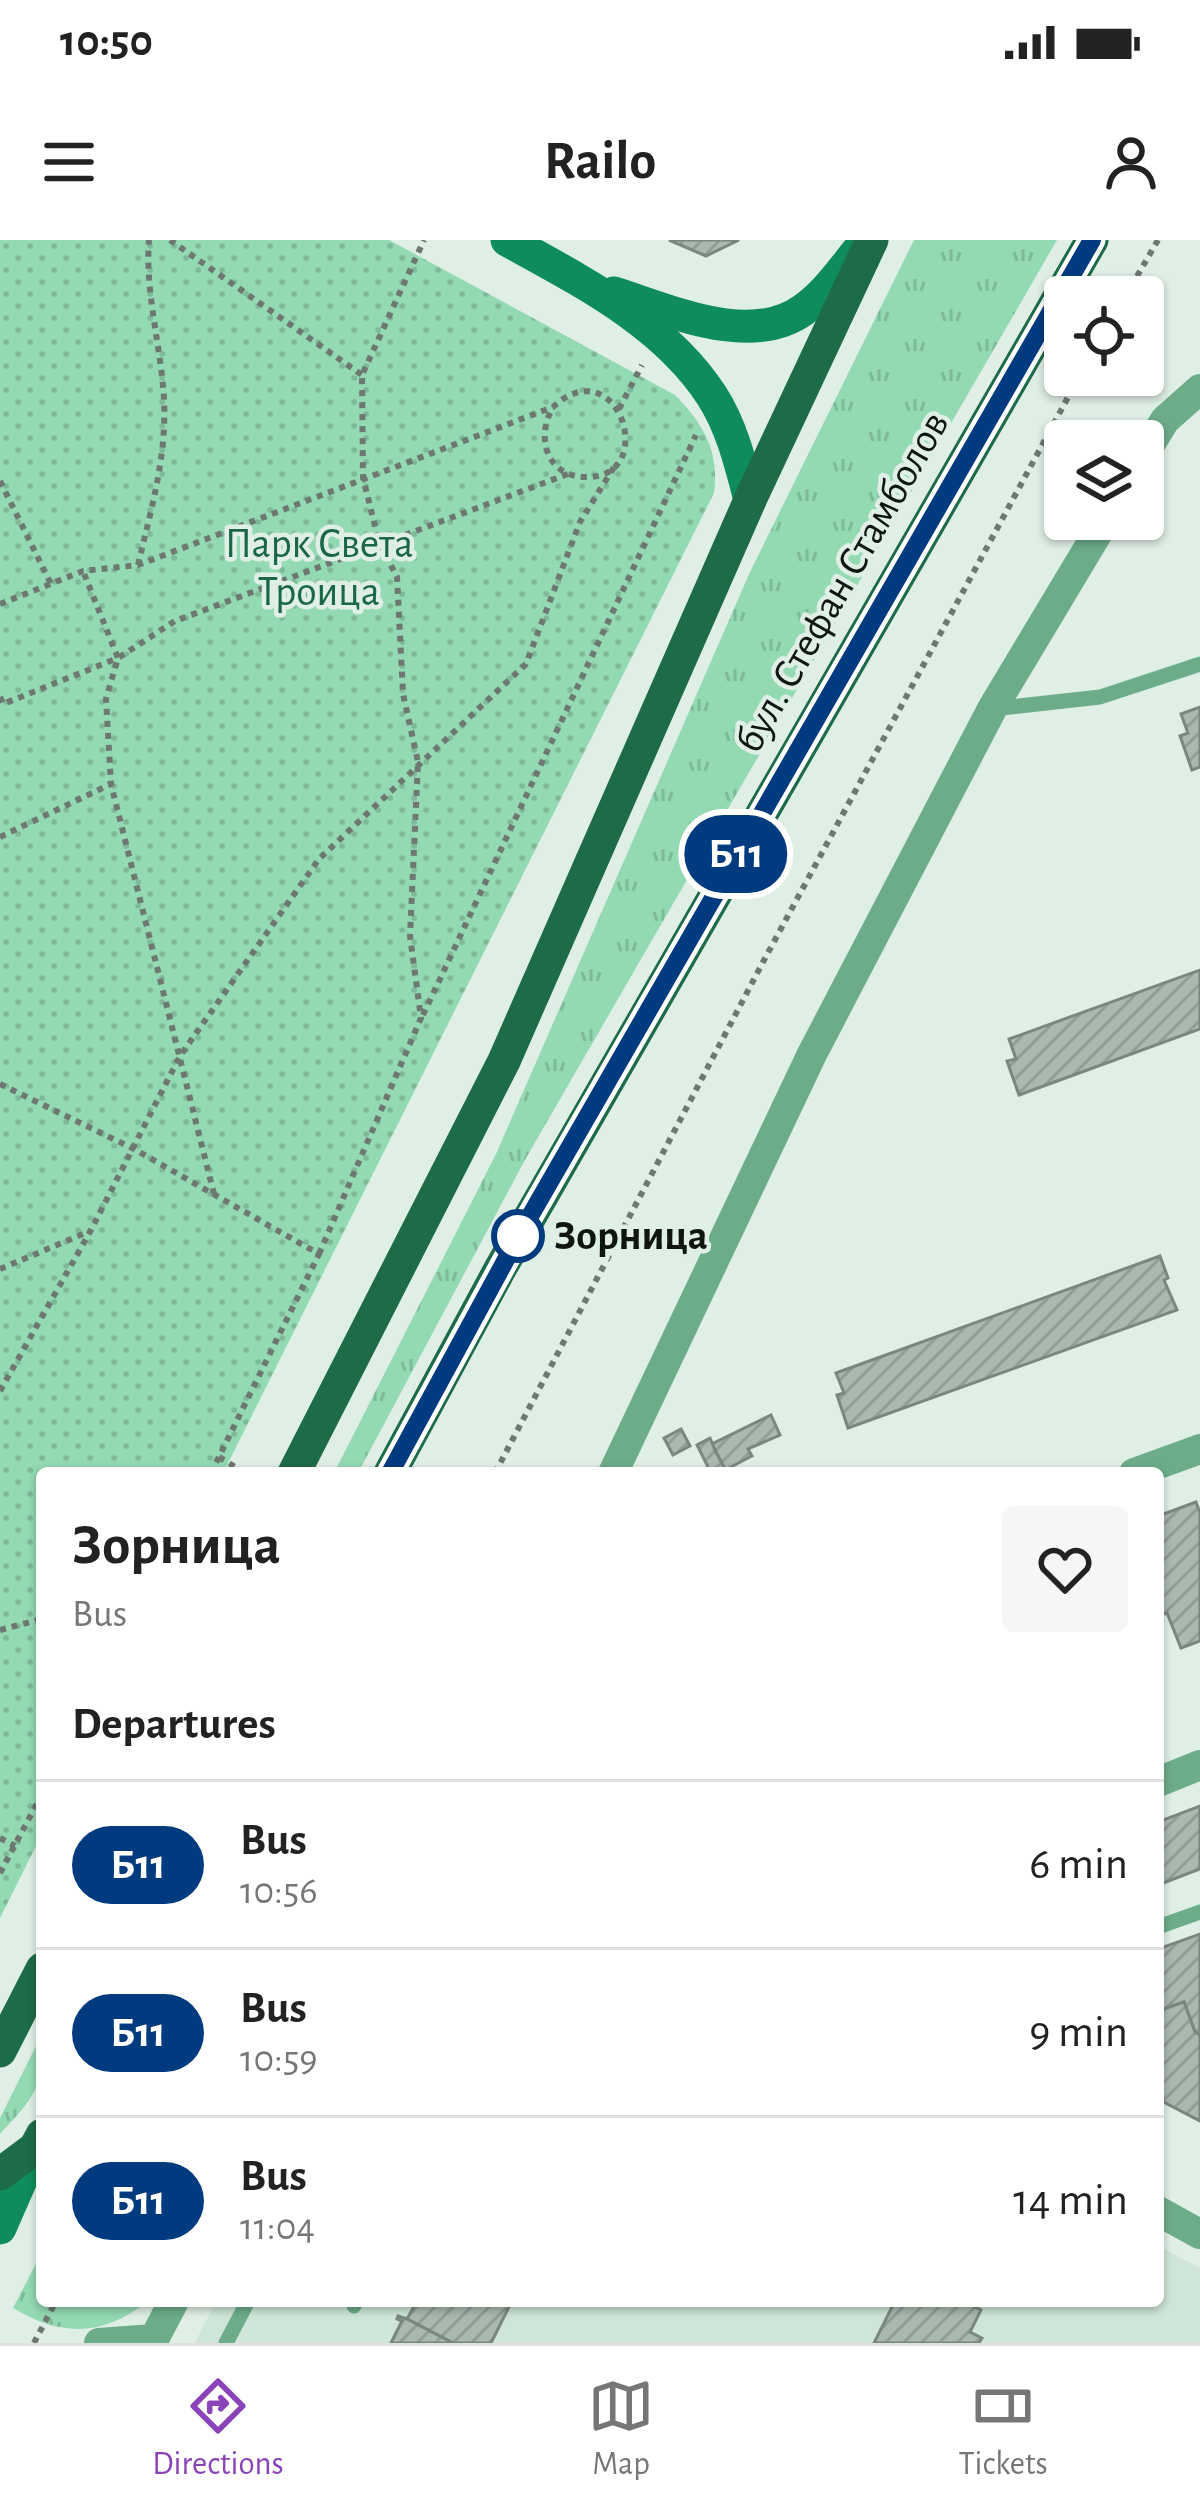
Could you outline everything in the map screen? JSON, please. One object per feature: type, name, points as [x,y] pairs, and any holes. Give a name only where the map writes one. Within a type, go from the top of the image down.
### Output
[{"type":"main road","points":[[507,240],[595,287],[694,370],[728,427],[750,500]]},
{"type":"main road","points":[[595,287],[721,323],[781,322],[823,293],[870,240]]},
{"type":"main road","points":[[297,1467],[504,1061],[750,500],[870,240]]},
{"type":"main road","name":"бул. Стефан Стамболов","points":[[393,1467],[500,1269],[1092,240]]},
{"type":"main road","points":[[0,2051],[36,1981]]},
{"type":"main road","points":[[0,2174],[36,2144]]},
{"type":"main road","points":[[0,2228],[36,2148]]},
{"type":"street","points":[[1164,422],[1200,389]]},
{"type":"street","points":[[616,1467],[812,1054],[992,709],[1093,540]]},
{"type":"street","points":[[1150,1467],[1200,1449]]},
{"type":"street","points":[[1164,1780],[1200,1765]]},
{"type":"street","points":[[1164,2213],[1200,2234]]},
{"type":"street","points":[[99,2343],[157,2342],[172,2307]]},
{"type":"lane","points":[[992,709],[1100,697],[1200,664]]},
{"type":"lane","points":[[1164,1925],[1200,1912]]},
{"type":"lane","points":[[226,2343],[245,2307]]},
{"type":"path","points":[[138,566],[163,459],[164,397],[146,279],[148,240]]},
{"type":"path","points":[[170,240],[362,375]]},
{"type":"path","points":[[422,1018],[410,936],[418,762],[403,694],[397,577],[379,542],[363,478],[362,375],[424,240]]},
{"type":"path","points":[[1137,276],[1158,240]]},
{"type":"path","points":[[619,410],[657,337]]},
{"type":"path","points":[[0,604],[83,571],[138,566],[553,407],[575,393],[595,394],[619,410],[626,423],[626,444],[580,522],[526,664],[319,859],[180,1057],[91,1231],[0,1391]]},
{"type":"path","points":[[498,1467],[774,941],[1069,396]]},
{"type":"path","points":[[214,1467],[319,1254],[422,1018],[714,398]]},
{"type":"path","points":[[553,407],[542,437],[546,452],[568,474]]},
{"type":"path","points":[[0,697],[3,704],[118,658],[175,621],[379,542],[568,474],[592,477],[616,464]]},
{"type":"path","points":[[0,481],[51,584]]},
{"type":"path","points":[[83,571],[118,658],[106,699],[111,784],[214,1194]]},
{"type":"path","points":[[0,837],[111,784]]},
{"type":"path","points":[[0,1084],[134,1149],[319,1254]]},
{"type":"path","points":[[0,1270],[91,1231]]},
{"type":"path","points":[[219,1456],[236,1467]]},
{"type":"path","points":[[0,1630],[36,1621]]},
{"type":"path","points":[[0,1874],[36,1805]]},
{"type":"path","points":[[0,1838],[14,1846]]},
{"type":"path","points":[[34,2343],[53,2307]]},
{"type":"shaded area","points":[[1164,2249],[1200,2268],[1200,2343],[195,2343],[213,2307],[1164,2307]]},
{"type":"green space","name":"Парк Света Троица","points":[[0,240],[389,240],[675,395],[694,416],[712,451],[714,493],[226,1467],[36,1467],[36,1846],[0,1918]]},
{"type":"green space","points":[[914,240],[1057,240],[526,1158],[361,1467],[337,1467],[496,1154],[750,572]]},
{"type":"green space","points":[[36,2046],[35,2090],[0,2134],[0,2118]]},
{"type":"green space","points":[[36,2264],[36,2307],[140,2307],[115,2321],[82,2329],[48,2324],[13,2308]]},
{"type":"building","points":[[669,240],[739,240],[706,256]]},
{"type":"building","points":[[1200,707],[1200,767],[1192,770],[1180,736],[1188,733],[1181,714]]},
{"type":"building","points":[[1200,970],[1200,1029],[1019,1095],[1007,1061],[1016,1059],[1009,1039]]},
{"type":"building","points":[[1160,1256],[1177,1310],[848,1428],[837,1395],[844,1393],[836,1373]]},
{"type":"building","points":[[771,1415],[780,1435],[748,1449],[752,1456],[731,1467],[724,1467],[712,1444]]},
{"type":"building","points":[[681,1429],[690,1446],[673,1455],[664,1438]]},
{"type":"building","points":[[710,1438],[724,1467],[708,1467],[697,1445]]},
{"type":"building","points":[[1196,1502],[1200,1513],[1200,1641],[1181,1648],[1164,1614],[1164,1514]]},
{"type":"building","points":[[1200,1806],[1200,1869],[1164,1883],[1164,1820]]},
{"type":"building","points":[[1200,1934],[1200,2035],[1184,2002],[1164,2009],[1164,1947]]},
{"type":"building","points":[[1184,2002],[1200,2035],[1200,2121],[1164,2102],[1164,2009]]},
{"type":"building","points":[[414,2307],[509,2307],[491,2343],[453,2343],[407,2319]]},
{"type":"building","points":[[892,2307],[981,2310],[970,2332],[982,2338],[979,2343],[874,2343]]},
{"type":"building","points":[[398,2316],[453,2343],[391,2343],[402,2321]]},
{"type":"bus line","name":"Б11","points":[[393,1467],[766,801],[1092,240]]},
{"type":"place","name":"Зорница","points":[[518,1236]]}]
